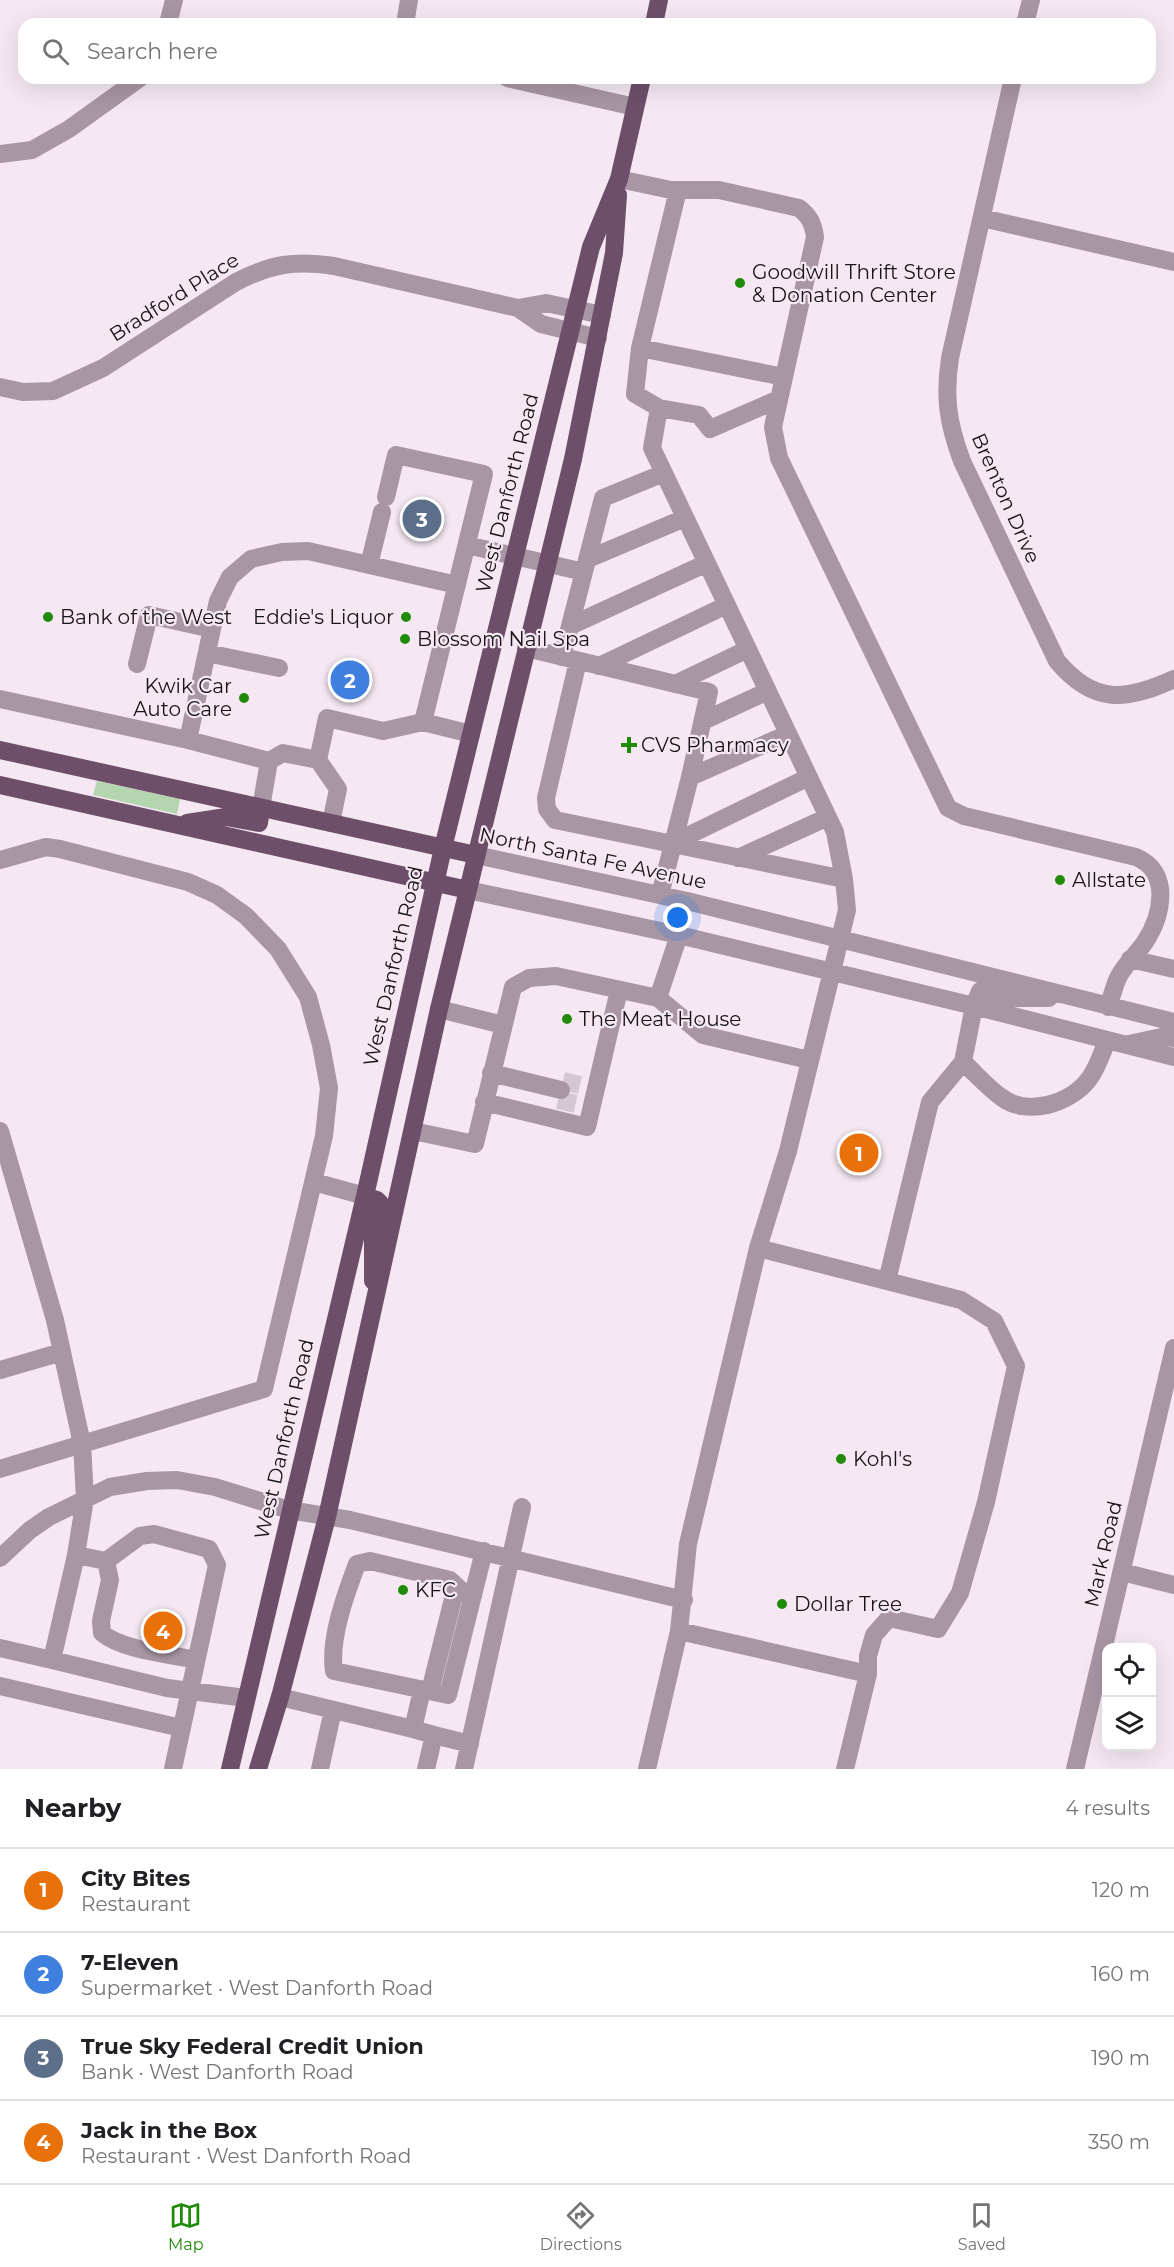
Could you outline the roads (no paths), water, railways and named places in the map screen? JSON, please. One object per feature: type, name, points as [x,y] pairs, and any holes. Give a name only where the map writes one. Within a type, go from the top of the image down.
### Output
[{"type":"main road","points":[[655,18],[659,0]]},
{"type":"main road","name":"West Danforth Road","points":[[258,1769],[280,1697],[327,1517],[439,1009],[573,459],[614,253],[619,179],[641,84]]},
{"type":"main road","name":"West Danforth Road","points":[[230,1769],[365,1196],[443,848],[591,248],[619,179]]},
{"type":"main road","name":"North Santa Fe Avenue","points":[[0,750],[476,855]]},
{"type":"main road","points":[[0,785],[468,890]]},
{"type":"main road","points":[[176,824],[226,817],[259,823],[261,808]]},
{"type":"main road","points":[[365,1196],[380,1203],[372,1239],[373,1312]]},
{"type":"street","points":[[170,18],[174,0]]},
{"type":"street","points":[[406,18],[409,0]]},
{"type":"street","points":[[1026,18],[1031,0]]},
{"type":"street","points":[[0,154],[32,150],[69,129],[132,84]]},
{"type":"street","points":[[533,84],[635,107]]},
{"type":"street","name":"Brenton Drive","points":[[1012,84],[946,385],[947,410],[953,437],[962,461],[1057,661],[1071,678],[1109,695],[1129,696],[1174,679]]},
{"type":"street","points":[[619,179],[678,190],[719,190],[799,208],[814,225],[815,237],[773,427],[779,458],[948,808],[964,816],[1147,862],[1155,870],[1161,892],[1155,924],[1144,944],[1130,959],[1119,977],[1108,1007]]},
{"type":"street","points":[[678,190],[640,348],[635,394],[659,408],[699,415],[710,429],[779,399]]},
{"type":"street","points":[[982,218],[1174,262]]},
{"type":"street","name":"Bradford Place","points":[[0,387],[22,392],[53,391],[104,368],[236,282],[255,272],[287,263],[317,263],[334,266],[518,308],[541,324],[598,338]]},
{"type":"street","name":"Bradford Place","points":[[518,308],[546,303],[602,315]]},
{"type":"street","points":[[640,348],[784,377]]},
{"type":"street","points":[[647,1769],[680,1631],[688,1544],[759,1248],[788,1151],[847,910],[835,832],[652,448],[659,408]]},
{"type":"street","points":[[369,565],[396,455],[484,474],[423,722]]},
{"type":"street","points":[[664,472],[603,498],[570,626],[570,659],[546,798],[547,809],[555,820],[844,879]]},
{"type":"street","points":[[467,545],[548,564],[586,566],[685,518]]},
{"type":"street","points":[[188,740],[218,601],[230,577],[251,559],[282,552],[308,551],[457,585]]},
{"type":"street","points":[[570,626],[707,563]]},
{"type":"street","points":[[599,666],[727,605]]},
{"type":"street","points":[[137,664],[149,615],[212,629]]},
{"type":"street","points":[[526,648],[709,692],[660,895]]},
{"type":"street","points":[[675,684],[748,649]]},
{"type":"street","points":[[207,653],[279,668]]},
{"type":"street","points":[[703,721],[768,691]]},
{"type":"street","points":[[0,699],[188,740],[269,761],[283,753],[318,760],[338,789],[331,823]]},
{"type":"street","points":[[318,760],[327,718],[383,730],[423,722],[471,734]]},
{"type":"street","points":[[690,777],[788,734]]},
{"type":"street","points":[[261,808],[269,761]]},
{"type":"street","points":[[673,843],[809,777]]},
{"type":"street","points":[[738,858],[828,817]]},
{"type":"street","points":[[0,860],[46,847],[60,849],[188,882],[217,895],[246,916],[278,950],[308,997],[321,1045],[329,1088],[324,1136],[264,1389],[0,1469]]},
{"type":"street","name":"North Santa Fe Avenue","points":[[476,855],[660,895],[1174,1022]]},
{"type":"street","points":[[468,890],[679,935],[1174,1057]]},
{"type":"street","points":[[658,998],[679,935]]},
{"type":"street","points":[[1130,959],[1174,969]]},
{"type":"street","points":[[413,1131],[474,1143],[513,987],[529,978],[556,976],[658,998],[703,1035],[809,1060]]},
{"type":"street","points":[[577,1101],[620,990]]},
{"type":"street","points":[[887,1281],[930,1102],[963,1062],[974,1006],[980,991],[1008,998],[1072,998]]},
{"type":"street","points":[[439,1009],[503,1025]]},
{"type":"street","points":[[963,1062],[1002,1099],[1026,1107],[1044,1107],[1071,1095],[1089,1079],[1116,1043],[1166,1036],[1174,1038]]},
{"type":"street","points":[[489,1083],[577,1101]]},
{"type":"street","points":[[489,1083],[577,1101]]},
{"type":"street","points":[[489,1083],[577,1101]]},
{"type":"street","points":[[0,1131],[55,1320],[82,1444],[85,1499],[76,1555],[52,1660]]},
{"type":"street","points":[[314,1182],[365,1196]]},
{"type":"street","points":[[759,1248],[961,1300],[994,1321],[1016,1366],[986,1502],[960,1593],[938,1629],[889,1618],[874,1635],[845,1769]]},
{"type":"street","name":"Mark Road","points":[[1075,1769],[1174,1348]]},
{"type":"street","points":[[0,1370],[62,1352]]},
{"type":"street","points":[[0,1558],[30,1530],[49,1517],[110,1487],[147,1481],[177,1480],[215,1487],[290,1510],[350,1520],[684,1600]]},
{"type":"street","points":[[464,1769],[522,1507]]},
{"type":"street","points":[[76,1555],[106,1561],[140,1536],[154,1534],[209,1548],[217,1565],[173,1769]]},
{"type":"street","points":[[473,1596],[464,1593],[450,1580],[370,1562],[357,1564],[348,1587],[336,1638],[332,1662],[334,1671],[448,1695],[473,1596],[484,1551]]},
{"type":"street","points":[[106,1561],[110,1580],[101,1621],[102,1633],[109,1639],[139,1648],[195,1660]]},
{"type":"street","points":[[1122,1572],[1174,1585]]},
{"type":"street","points":[[413,1729],[456,1587]]},
{"type":"street","points":[[680,1631],[867,1674]]},
{"type":"street","points":[[0,1648],[168,1688],[246,1698]]},
{"type":"street","points":[[0,1686],[181,1728]]},
{"type":"street","points":[[280,1697],[470,1743]]},
{"type":"street","points":[[320,1769],[333,1710]]},
{"type":"street","points":[[426,1769],[434,1735]]},
{"type":"tunnel","points":[[563,1081],[580,1085]]},
{"type":"tunnel","points":[[558,1100],[576,1104]]},
{"type":"place","name":"Goodwill Thrift Store & Donation Center","points":[[740,283]]},
{"type":"place","name":"True Sky Federal Credit Union","points":[[422,519]]},
{"type":"place","name":"Bank of the West","points":[[48,617]]},
{"type":"place","name":"Eddie's Liquor","points":[[406,617]]},
{"type":"place","name":"Blossom Nail Spa","points":[[405,639]]},
{"type":"place","name":"7-Eleven","points":[[350,680]]},
{"type":"place","name":"Kwik Car Auto Care","points":[[244,698]]},
{"type":"place","name":"CVS Pharmacy","points":[[629,745]]},
{"type":"place","name":"Allstate","points":[[1060,880]]},
{"type":"place","name":"The Meat House","points":[[567,1019]]},
{"type":"place","name":"City Bites","points":[[859,1153]]},
{"type":"place","name":"Kohl's","points":[[841,1459]]},
{"type":"place","name":"KFC","points":[[403,1590]]},
{"type":"place","name":"Dollar Tree","points":[[782,1604]]},
{"type":"place","name":"Jack in the Box","points":[[163,1631]]}]
